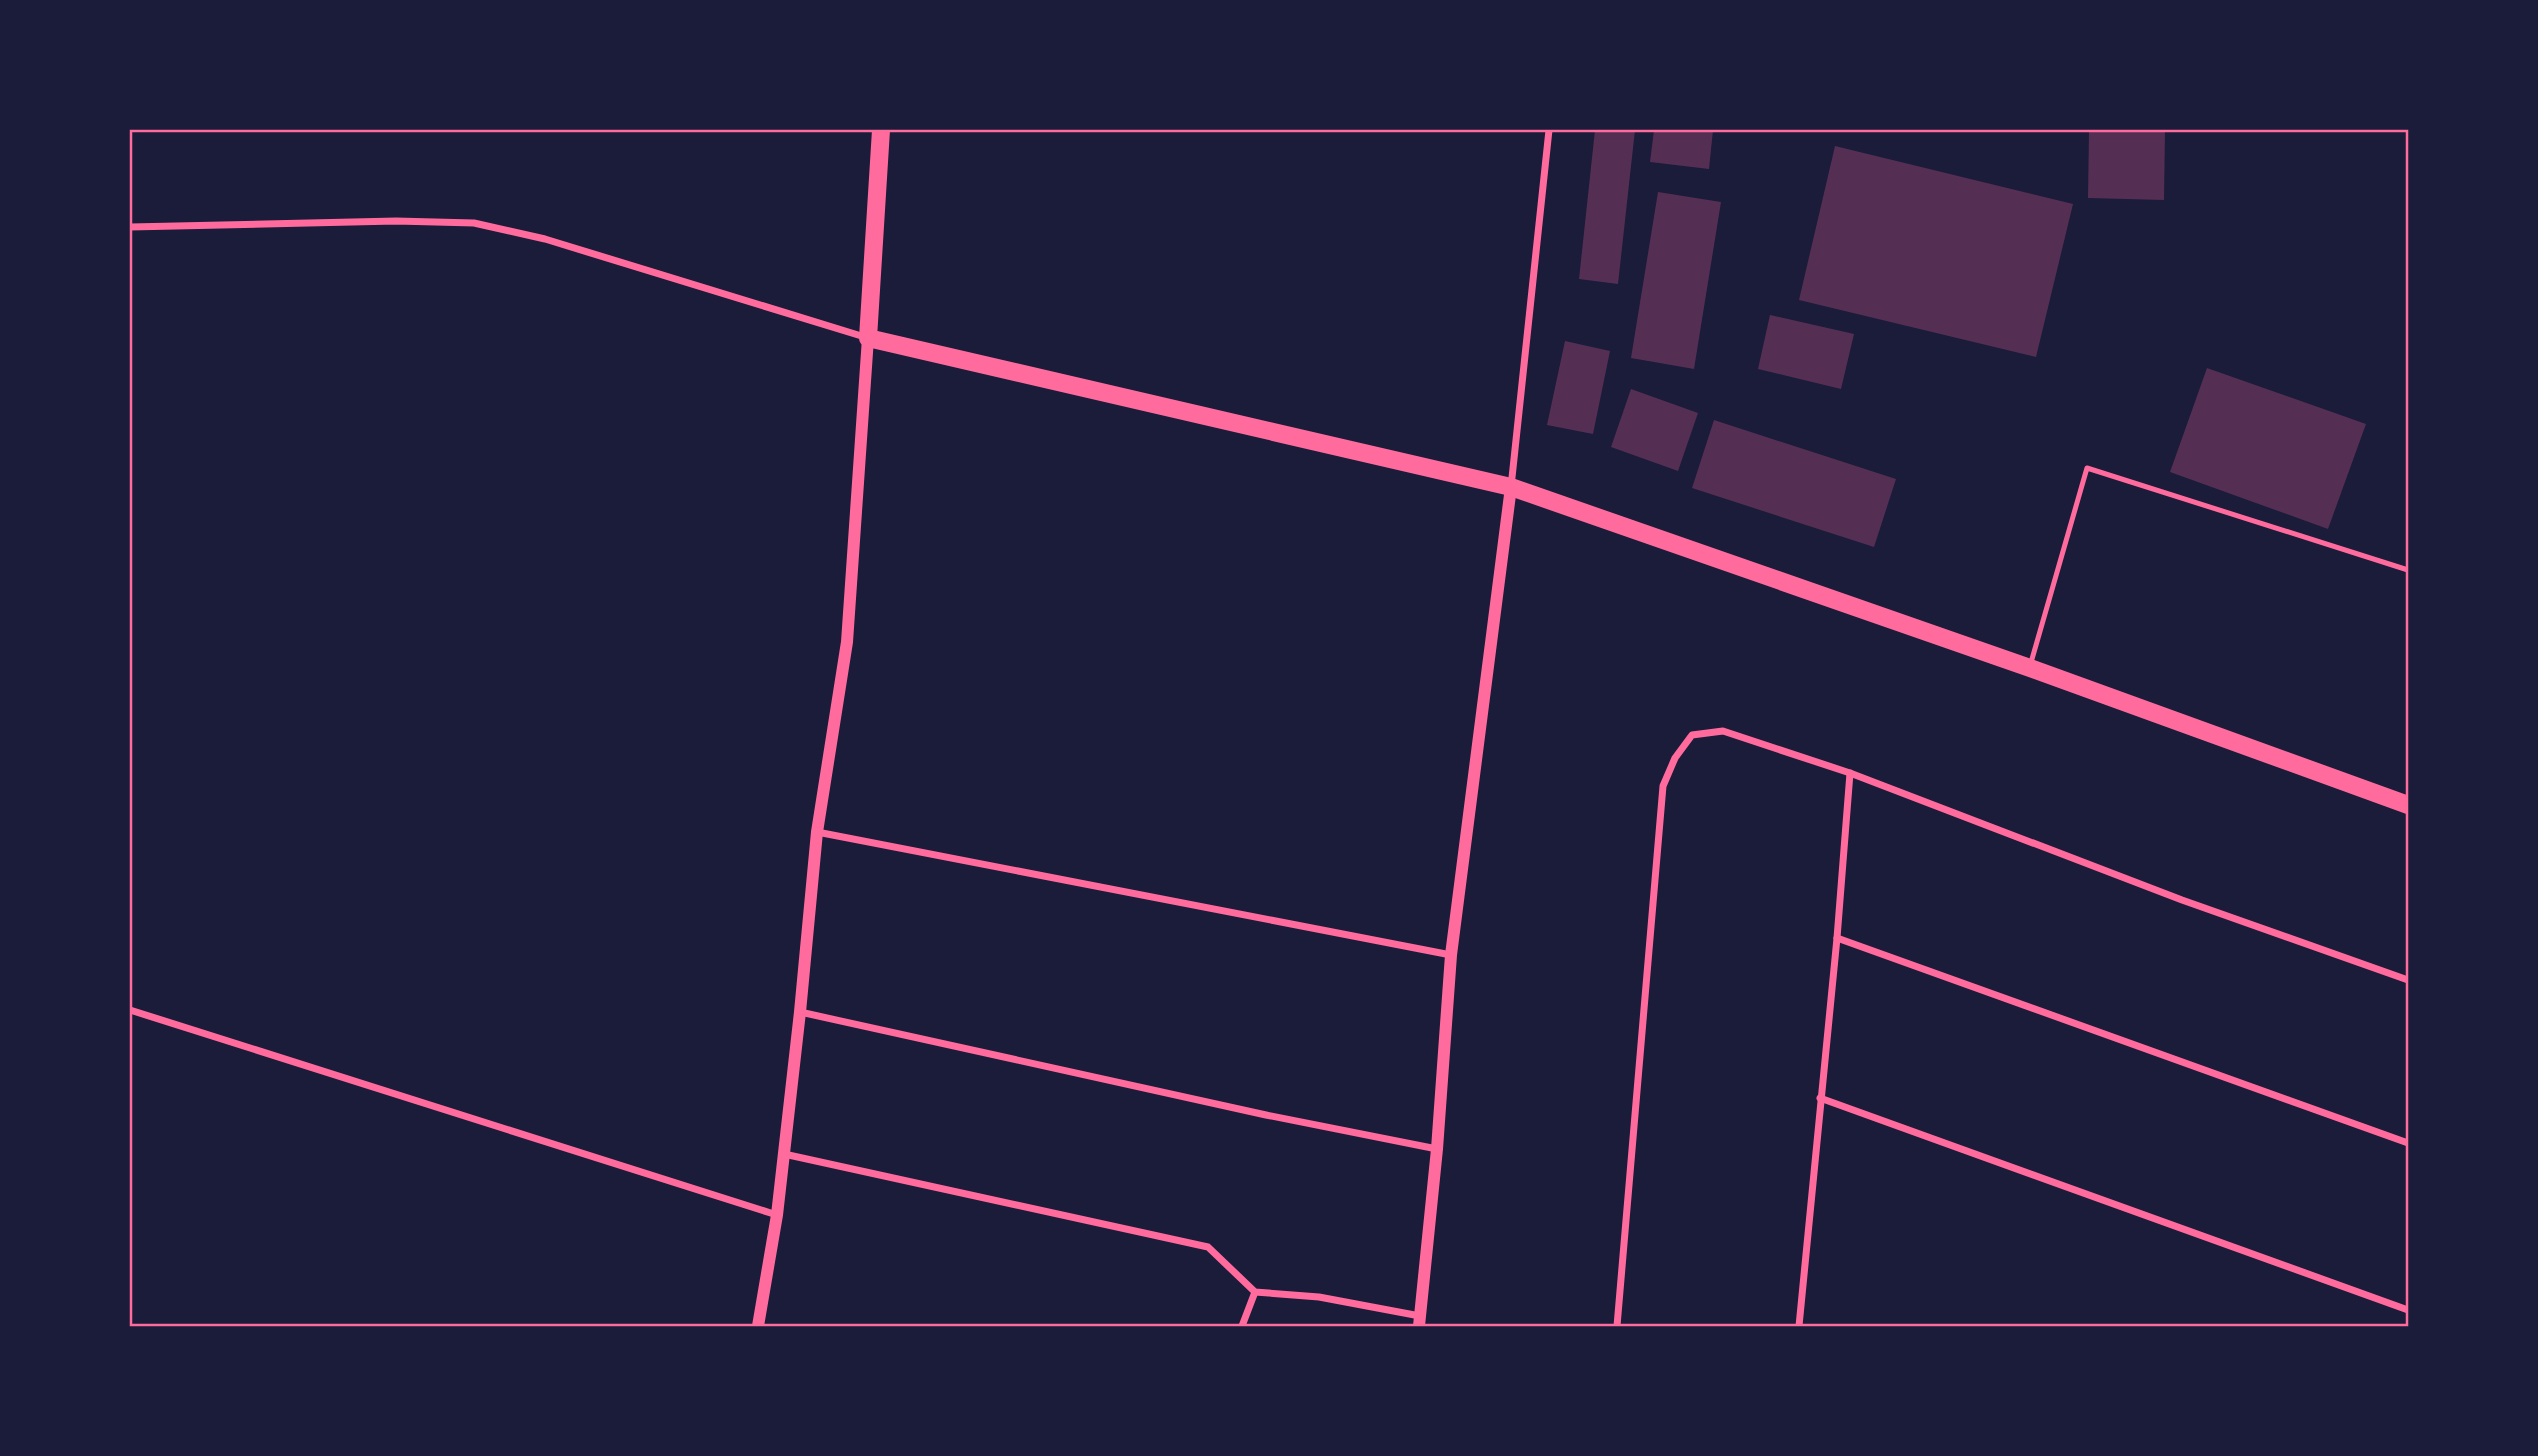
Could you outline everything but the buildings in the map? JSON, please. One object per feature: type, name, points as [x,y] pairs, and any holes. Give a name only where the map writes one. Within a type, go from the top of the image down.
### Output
[{"type":"main road","points":[[881,130],[869,338],[1511,487],[2030,668],[2409,805]]},
{"type":"street","points":[[784,1154],[1208,1247],[1255,1292],[1319,1297],[1419,1321],[1437,1149],[1451,955],[1511,487],[1549,130]]},
{"type":"street","points":[[130,227],[396,221],[474,223],[545,239],[869,338],[847,642],[817,832],[777,1215],[758,1326]]},
{"type":"street","points":[[1617,1326],[1663,786],[1675,758],[1692,735],[1723,731],[1850,773],[2182,900],[2409,980]]},
{"type":"street","points":[[1799,1326],[1837,938],[1850,773]]},
{"type":"street","points":[[817,832],[1451,955]]},
{"type":"street","points":[[1837,938],[2409,1143]]},
{"type":"street","points":[[130,1010],[777,1215]]},
{"type":"street","points":[[800,1012],[1266,1115],[1437,1149]]},
{"type":"street","points":[[1820,1098],[2409,1310]]},
{"type":"street","points":[[1242,1326],[1255,1292]]},
{"type":"lane","points":[[2030,668],[2087,468],[2409,570]]}]
